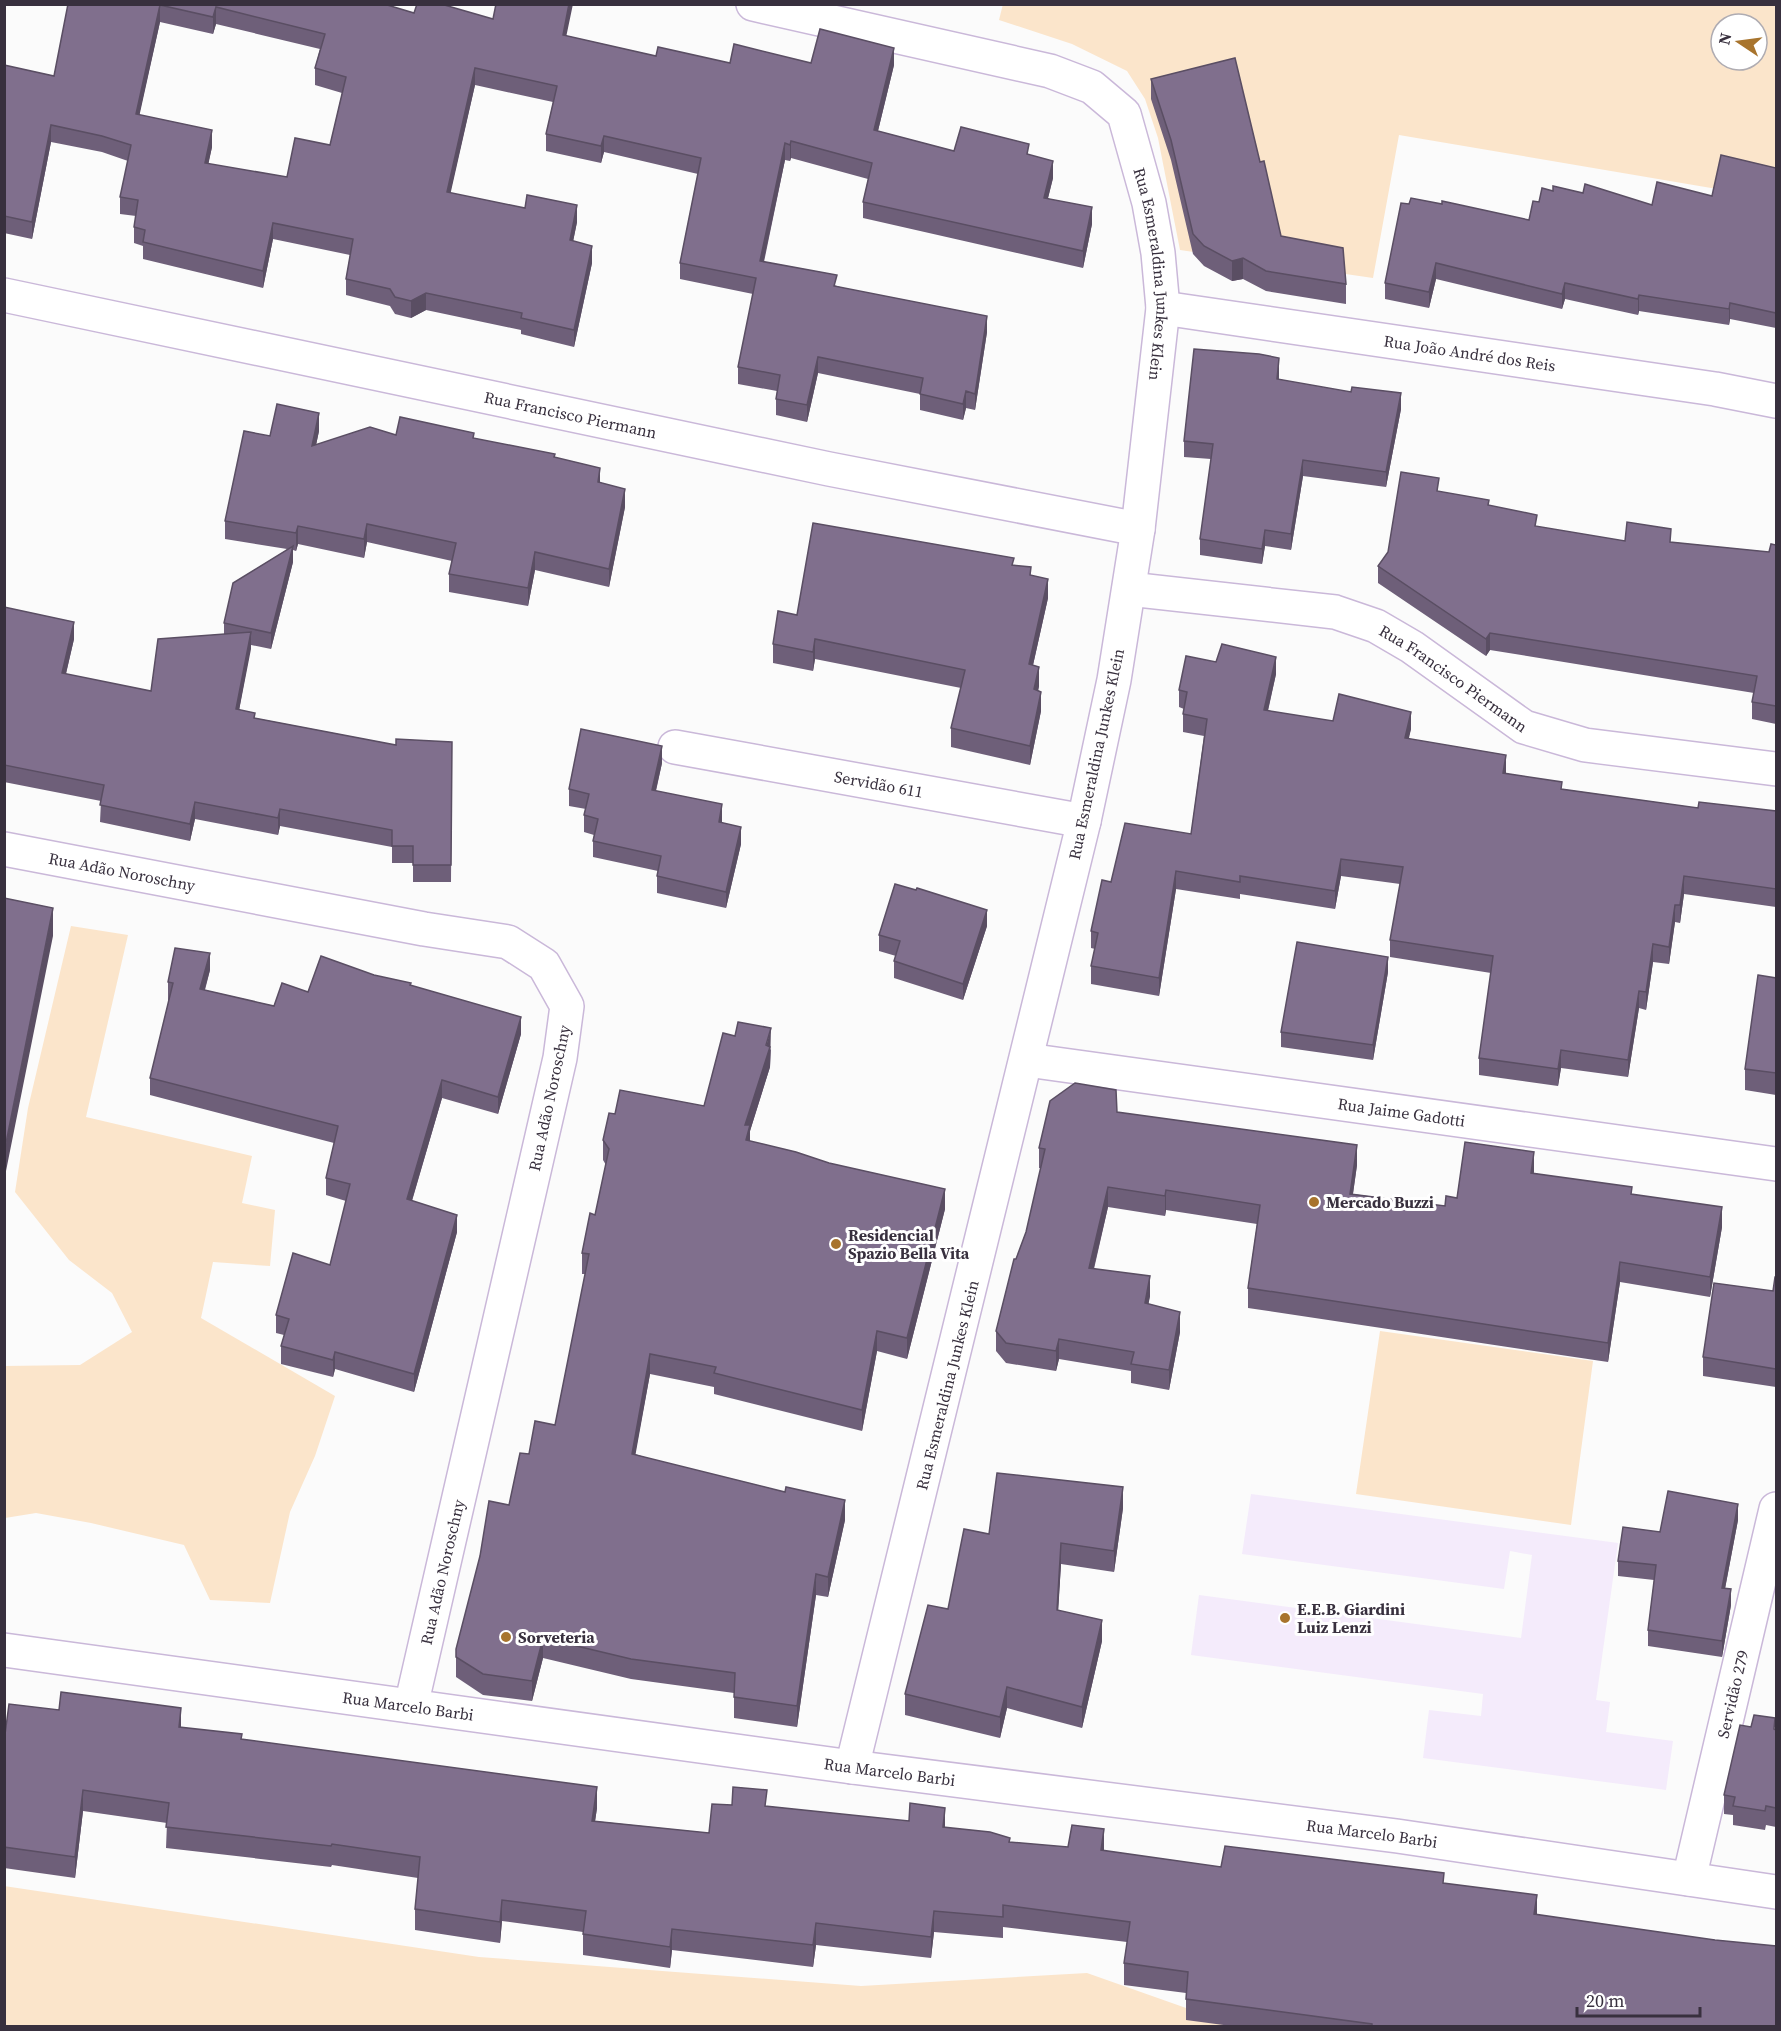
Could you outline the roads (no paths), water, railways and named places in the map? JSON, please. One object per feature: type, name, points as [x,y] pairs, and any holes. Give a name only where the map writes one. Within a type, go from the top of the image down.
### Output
[{"type":"street","name":"Rua Esmeraldina Junkes Klein","points":[[753,4],[1050,71],[1092,87],[1124,114],[1149,203],[1158,253],[1163,308],[1138,530],[1114,680],[1027,1060],[852,1767]]},
{"type":"street","name":"Rua Francisco Piermann","points":[[4,295],[818,466],[1138,530]]},
{"type":"street","name":"Rua João André dos Reis","points":[[1163,308],[1715,389],[1776,401]]},
{"type":"street","name":"Rua Francisco Piermann","points":[[1129,589],[1335,612],[1376,626],[1403,642],[1524,727],[1585,745],[1776,769]]},
{"type":"street","name":"Servidão 611","points":[[675,747],[1083,821]]},
{"type":"street","name":"Rua Adão Noroschny","points":[[4,849],[424,929],[508,942],[544,965],[567,1006],[560,1058],[411,1706]]},
{"type":"street","name":"Rua Jaime Gadotti","points":[[1027,1060],[1776,1164]]},
{"type":"street","name":"Servidão 279","points":[[1689,1879],[1776,1509]]},
{"type":"street","name":"Rua Marcelo Barbi","points":[[4,1650],[852,1767],[1397,1836],[1776,1892]]},
{"type":"place","name":"Mercado Buzzi","points":[[1314,1202]]},
{"type":"place","name":"Residencial Spazio Bella Vita","points":[[836,1244]]},
{"type":"place","name":"E.E.B. Giardini Luiz Lenzi","points":[[1285,1618]]},
{"type":"place","name":"Sorveteria","points":[[506,1637]]}]
